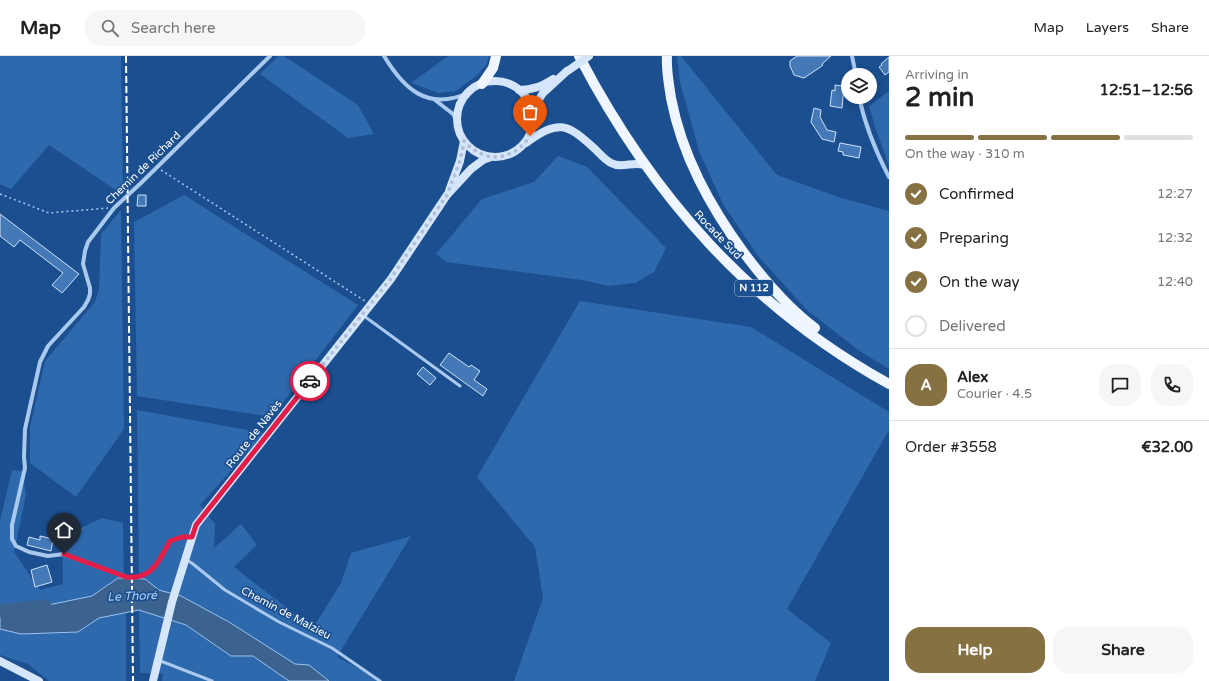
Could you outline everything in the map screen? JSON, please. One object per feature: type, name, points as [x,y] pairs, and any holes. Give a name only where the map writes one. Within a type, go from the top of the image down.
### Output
[{"type":"main road","points":[[482,84],[494,68],[496,56]]},
{"type":"main road","name":"Rocade Sud","points":[[579,56],[609,112],[644,165],[693,227],[758,292],[817,338],[889,383]]},
{"type":"main road","name":"Route de Navès","points":[[519,90],[538,88],[589,56]]},
{"type":"main road","points":[[667,56],[666,66],[669,86],[680,134],[698,181],[725,226],[756,269],[784,301],[806,321],[889,383]]},
{"type":"main road","name":"Route de Navès","points":[[533,115],[538,101],[543,93],[568,70]]},
{"type":"main road","name":"Route de Navès","points":[[457,121],[458,111],[462,101],[468,93],[482,84],[491,82],[501,82],[519,90],[526,97],[531,106],[533,126],[530,136],[524,144],[509,155],[490,157],[480,154],[471,149],[464,141]]},
{"type":"main road","points":[[457,121],[459,132],[464,141]]},
{"type":"main road","points":[[524,144],[547,129],[559,127],[565,128],[576,132],[610,163],[620,166],[638,164],[644,165]]},
{"type":"main road","name":"Route de Navès","points":[[447,195],[460,161],[464,141]]},
{"type":"main road","name":"Route de Navès","points":[[153,681],[172,602],[196,525],[391,278],[447,195],[471,169],[483,160],[490,157]]},
{"type":"main road","points":[[0,661],[39,681]]},
{"type":"street","name":"Chemin de Richard","points":[[192,537],[182,537],[170,541],[156,566],[147,574],[135,578],[126,577],[64,554],[48,556],[29,552],[16,546],[12,539],[12,525],[25,468],[25,429],[40,362],[48,346],[84,307],[88,300],[90,288],[84,264],[85,251],[88,242],[114,208],[157,168],[270,56]]},
{"type":"street","points":[[384,56],[404,84],[422,95],[435,100],[453,114],[457,121]]},
{"type":"street","points":[[852,56],[855,68]]},
{"type":"street","points":[[435,100],[451,99],[468,93]]},
{"type":"street","points":[[861,104],[878,155],[889,178]]},
{"type":"lane","points":[[362,315],[460,386]]},
{"type":"lane","name":"Chemin de Malzieu","points":[[185,559],[225,590],[279,622],[332,648],[380,681]]},
{"type":"lane","points":[[158,660],[212,681]]},
{"type":"path","points":[[157,168],[370,304]]},
{"type":"path","points":[[0,194],[49,213],[114,208]]},
{"type":"shaded area","points":[[0,56],[121,56],[123,195],[49,145],[11,189],[0,184]]},
{"type":"shaded area","points":[[278,56],[284,56],[358,105],[374,134],[348,138],[260,74]]},
{"type":"shaded area","points":[[448,56],[489,56],[486,65],[476,76],[456,91],[439,93],[411,83]]},
{"type":"shaded area","points":[[677,56],[681,56],[777,175],[841,198],[889,211],[889,369],[858,350],[807,310],[758,256],[723,204],[699,151],[680,82]]},
{"type":"shaded area","points":[[889,91],[889,166],[869,106],[872,104],[877,104],[877,100]]},
{"type":"shaded area","points":[[558,156],[587,167],[666,248],[654,272],[635,283],[608,286],[582,280],[446,262],[436,254],[482,199],[534,182]]},
{"type":"shaded area","points":[[184,195],[358,305],[272,417],[137,396],[134,222]]},
{"type":"shaded area","points":[[121,210],[124,429],[76,497],[30,463],[30,427],[45,361],[95,302],[99,289],[101,234]]},
{"type":"shaded area","points":[[580,301],[751,327],[889,412],[889,430],[787,609],[831,643],[815,681],[514,681],[543,598],[535,547],[477,477]]},
{"type":"shaded area","points":[[137,410],[265,433],[200,505],[215,524],[214,548],[241,524],[257,545],[234,567],[313,628],[341,583],[351,553],[411,536],[337,657],[383,681],[329,681],[309,665],[295,664],[229,622],[181,596],[159,590],[145,579],[139,579]]},
{"type":"shaded area","points":[[12,470],[22,471],[26,495],[14,552],[40,590],[63,584],[62,537],[102,518],[123,523],[124,578],[118,578],[92,596],[19,611],[0,610],[0,521]]},
{"type":"shaded area","points":[[139,610],[186,625],[231,656],[253,656],[289,681],[162,681],[163,674],[140,673]]},
{"type":"shaded area","points":[[126,613],[126,681],[49,681],[28,664],[0,655],[0,629],[21,634],[78,632],[99,618]]},
{"type":"water","points":[[118,578],[145,579],[159,590],[181,596],[229,622],[295,664],[309,665],[329,681],[289,681],[253,656],[231,656],[186,625],[139,610],[99,618],[78,632],[21,634],[0,629],[0,610],[19,611],[92,596]]},
{"type":"building","points":[[797,56],[831,56],[823,63],[822,66],[804,78],[794,75],[790,66],[790,61]]},
{"type":"building","points":[[889,57],[889,72],[885,75],[879,67]]},
{"type":"building","points":[[835,85],[841,86],[842,108],[830,106],[832,90],[835,91]]},
{"type":"building","points":[[814,108],[821,110],[820,117],[827,130],[836,132],[834,142],[822,139],[811,122]]},
{"type":"building","points":[[840,143],[861,147],[859,158],[843,155],[843,152],[838,151]]},
{"type":"building","points":[[138,195],[146,195],[146,206],[137,206]]},
{"type":"building","points":[[0,214],[79,274],[62,293],[52,285],[63,273],[20,240],[14,247],[0,236]]},
{"type":"building","points":[[449,353],[469,367],[471,365],[480,371],[474,380],[487,389],[483,396],[440,365]]},
{"type":"building","points":[[423,367],[436,378],[430,385],[417,374]]},
{"type":"building","points":[[40,536],[53,539],[51,551],[27,545],[29,537],[40,540]]},
{"type":"building","points":[[47,565],[52,582],[35,587],[31,570]]},
{"type":"waterway","name":"Le Thoré","points":[[0,611],[45,606]]},
{"type":"railway","points":[[126,56],[133,681]]},
{"type":"way so far","points":[[310,381],[391,278],[447,195],[460,161],[464,141],[471,149],[480,154],[490,157],[500,157],[509,155],[517,150],[530,136]]},
{"type":"route","points":[[64,554],[126,577],[135,578],[147,574],[156,566],[170,541],[182,537],[192,537],[196,525],[310,381]]}]
